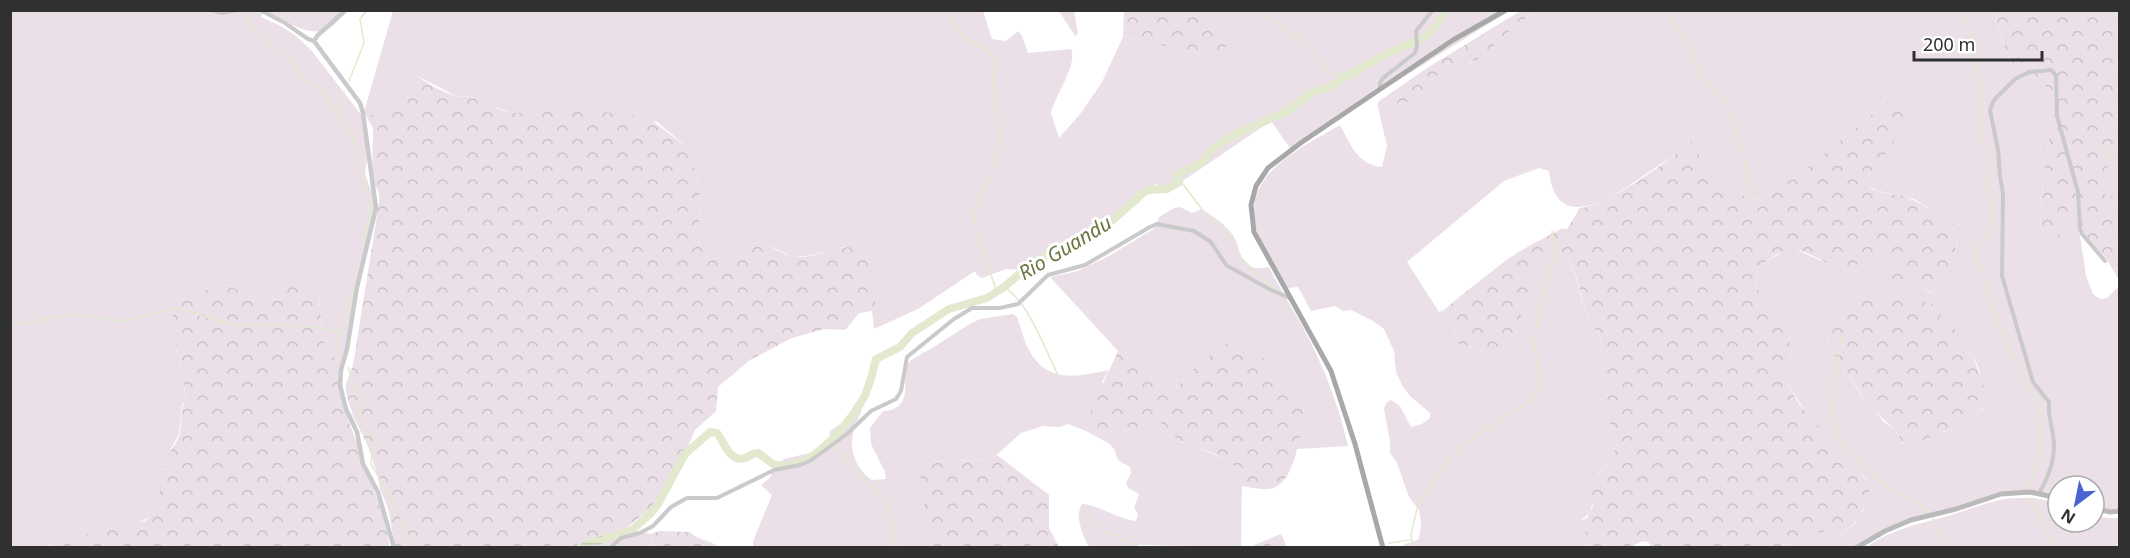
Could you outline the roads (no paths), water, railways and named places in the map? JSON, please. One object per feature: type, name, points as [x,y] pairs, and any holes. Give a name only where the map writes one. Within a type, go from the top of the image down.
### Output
[{"type":"main road","points":[[1383,548],[1344,407],[1331,371],[1254,232],[1251,205],[1256,186],[1268,168],[1302,142],[1453,40],[1506,10]]},
{"type":"main road","points":[[1856,548],[1885,531],[1911,520],[1956,509],[2001,494],[2016,492],[2046,495]]},
{"type":"street","points":[[211,10],[222,13],[238,10]]},
{"type":"street","points":[[260,10],[285,22],[314,41],[360,104],[365,123],[376,208],[357,287],[340,384],[346,409],[357,432],[363,465],[378,492],[394,548]]},
{"type":"street","points":[[314,41],[346,10]]},
{"type":"street","points":[[1380,90],[1383,78],[1414,52],[1417,45],[1416,31],[1433,10]]},
{"type":"street","points":[[2039,494],[2048,477],[2054,455],[2053,433],[2048,412],[2049,402],[2033,382],[2002,276],[2003,194],[1990,110],[1992,103],[2002,91],[2015,79],[2029,72],[2051,70],[2056,75],[2057,116],[2078,192],[2080,229],[2105,261]]},
{"type":"street","points":[[610,548],[621,538],[640,533],[652,526],[670,507],[687,498],[717,498],[774,470],[810,461],[847,434],[871,411],[896,399],[901,391],[907,357],[954,319],[972,308],[1000,308],[1019,303],[1048,276],[1085,265],[1157,224],[1194,231],[1211,242],[1226,266],[1290,298]]},
{"type":"waterway","points":[[349,81],[364,43],[360,19],[367,10]]},
{"type":"waterway","points":[[943,10],[962,35],[991,53],[994,60],[993,84],[1000,140],[994,167],[974,216],[977,234],[997,292]]},
{"type":"waterway","points":[[1258,10],[1301,40],[1325,68],[1331,72],[1347,75]]},
{"type":"waterway","name":"Rio Guandu","points":[[606,538],[632,530],[651,513],[685,454],[710,432],[717,433],[731,455],[740,459],[758,453],[773,464],[786,466],[800,463],[814,455],[839,432],[859,406],[865,395],[876,359],[900,347],[912,333],[949,309],[987,298],[1035,261],[1105,227],[1144,192],[1167,189],[1179,182],[1176,175],[1201,163],[1213,148],[1236,134],[1288,111],[1311,93],[1327,88],[1386,54],[1425,37],[1436,26],[1446,10]]},
{"type":"waterway","points":[[1666,10],[1691,45],[1699,75],[1724,100],[1731,113],[1745,160],[1750,201]]},
{"type":"waterway","points":[[1959,10],[1978,47],[1977,69],[1981,92],[1980,132],[1981,141],[1988,154],[1986,190],[1993,205],[1994,218],[1992,226],[1976,247],[1974,256],[1987,283],[1991,304],[2010,351],[2042,416],[2040,453],[2029,488]]},
{"type":"waterway","points":[[243,14],[263,37],[288,58],[311,85],[320,90],[351,130],[358,165],[370,202],[365,245]]},
{"type":"waterway","points":[[336,108],[344,92]]},
{"type":"waterway","points":[[2103,146],[2120,166]]},
{"type":"waterway","points":[[1176,175],[1204,212],[1222,226],[1239,256],[1276,289]]},
{"type":"waterway","points":[[1413,548],[1411,534],[1418,505],[1449,459],[1469,441],[1529,402],[1539,392],[1540,381],[1535,348],[1536,330],[1542,295],[1557,252],[1552,231]]},
{"type":"waterway","points":[[338,359],[336,341],[341,334],[355,285]]},
{"type":"waterway","points":[[1004,287],[1013,294],[1029,315],[1059,377]]},
{"type":"waterway","points":[[1282,298],[1294,315]]},
{"type":"waterway","points":[[10,322],[26,323],[71,314],[124,321],[176,308],[235,325],[292,325],[341,333]]},
{"type":"waterway","points":[[1842,336],[1833,409],[1836,429],[1844,445],[1856,460],[1877,479],[1890,489],[1906,495],[1928,512]]},
{"type":"waterway","points":[[348,367],[363,405],[359,423],[374,438],[371,464],[394,502],[413,548]]},
{"type":"waterway","points":[[832,447],[846,458],[863,479],[885,497],[897,548]]},
{"type":"waterway","points":[[2029,498],[2056,548]]},
{"type":"waterway","points":[[1082,510],[1103,530],[1141,548]]},
{"type":"waterway","points":[[1933,519],[1946,548]]},
{"type":"waterway","points":[[1389,543],[1410,540]]}]
